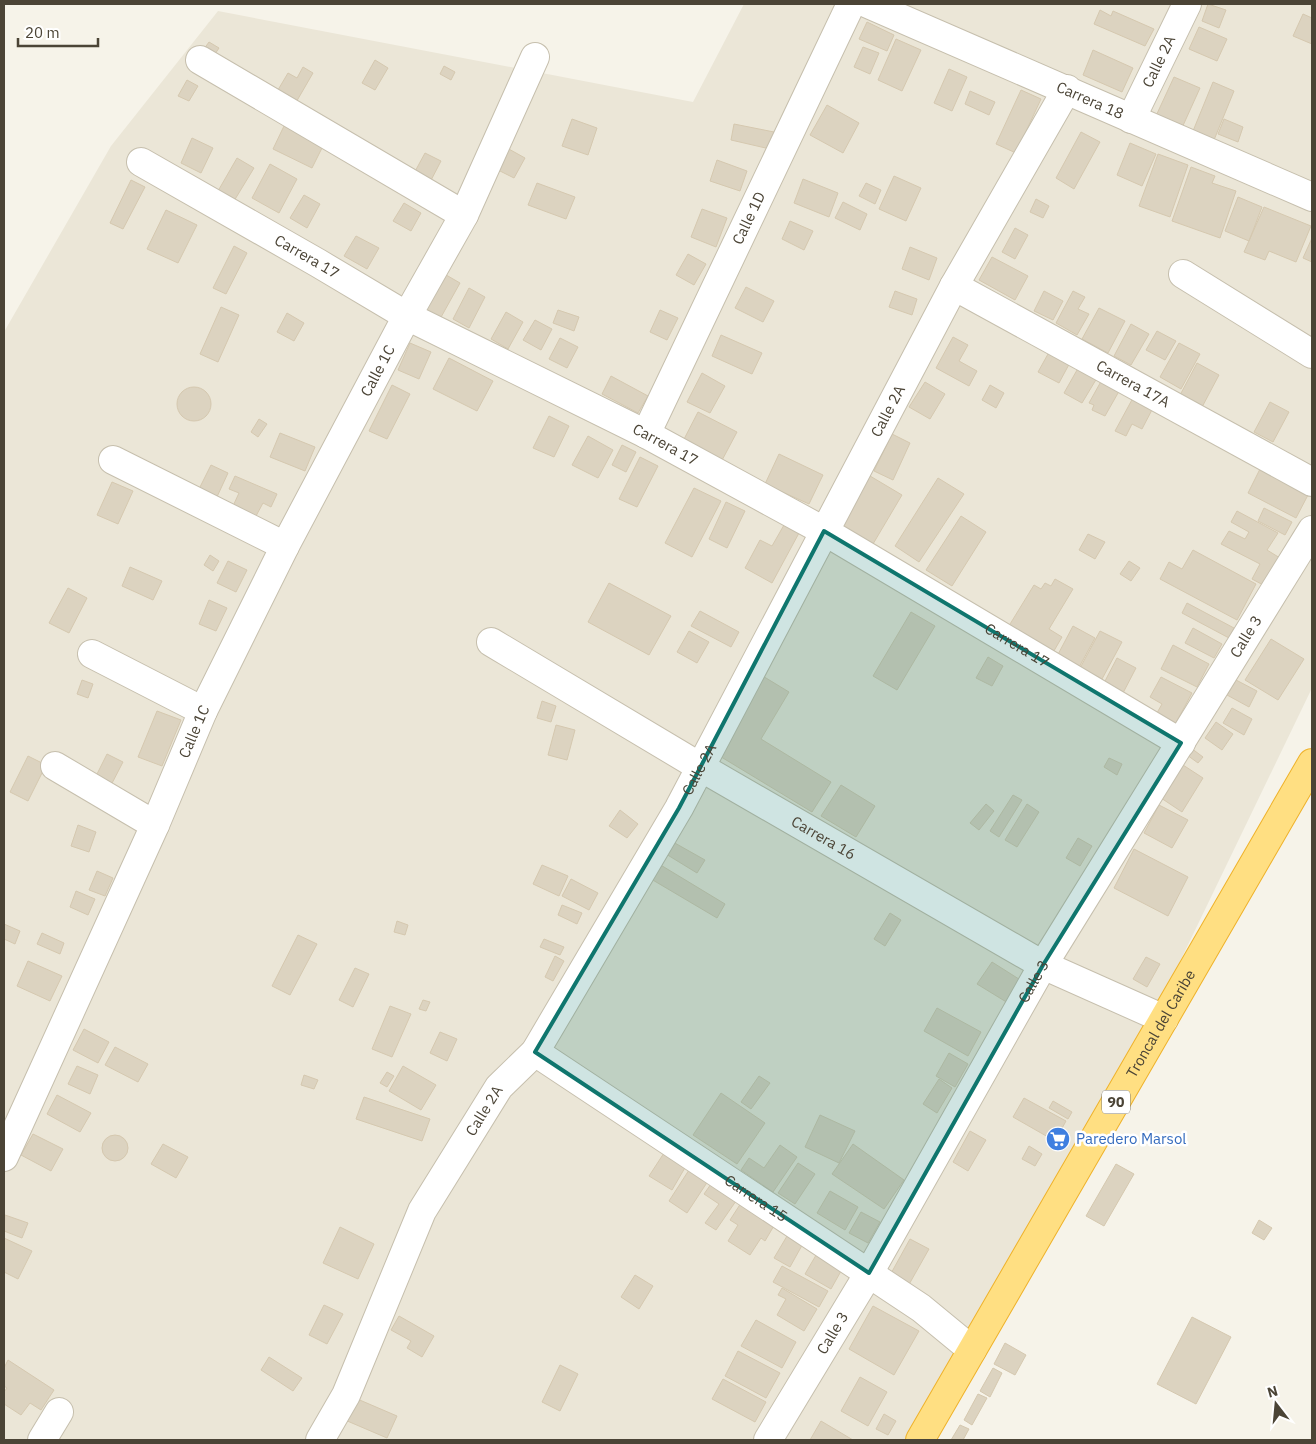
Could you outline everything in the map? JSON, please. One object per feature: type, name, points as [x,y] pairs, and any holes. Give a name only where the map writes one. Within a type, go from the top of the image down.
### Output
[{"type":"highway","name":"Troncal del Caribe","points":[[920,1440],[1312,763]]},
{"type":"street","name":"Calle 1D","points":[[646,434],[851,4]]},
{"type":"street","name":"Carrera 18","points":[[868,4],[1068,89],[1131,120],[1312,197]]},
{"type":"street","name":"Calle 2A","points":[[1131,120],[1187,4]]},
{"type":"street","name":"Calle 1C","points":[[4,1157],[155,825],[203,711],[286,546],[407,316],[464,215],[535,57]]},
{"type":"street","points":[[200,60],[464,215]]},
{"type":"street","name":"Calle 2A","points":[[320,1440],[346,1394],[422,1211],[499,1087],[535,1052],[702,768],[824,531],[954,286],[1068,89]]},
{"type":"street","name":"Carrera 17","points":[[141,162],[407,316],[646,434],[824,531],[1181,743]]},
{"type":"street","points":[[1183,274],[1312,354]]},
{"type":"street","name":"Carrera 17A","points":[[954,286],[1312,482]]},
{"type":"street","points":[[113,460],[286,546]]},
{"type":"street","name":"Calle 3","points":[[768,1440],[869,1274],[1043,965],[1312,530]]},
{"type":"street","name":"Carrera 16","points":[[491,642],[702,768],[1043,965],[1164,1019]]},
{"type":"street","points":[[92,654],[203,711]]},
{"type":"street","points":[[55,766],[155,825]]},
{"type":"street","name":"Carrera 15","points":[[535,1052],[921,1308],[972,1350]]},
{"type":"street","points":[[42,1440],[60,1412]]},
{"type":"highlighted area","points":[[824,531],[1181,743],[1043,965],[869,1273],[535,1052],[679,808]]},
{"type":"shaded area","points":[[744,4],[1312,4],[1312,688],[1086,1156],[907,1440],[4,1440],[4,332],[111,146],[218,11],[693,102]]},
{"type":"building","points":[[1208,4],[1226,10],[1219,28],[1202,21]]},
{"type":"building","points":[[1100,10],[1111,16],[1113,11],[1154,29],[1145,46],[1094,24]]},
{"type":"building","points":[[1303,14],[1312,18],[1312,44],[1293,36]]},
{"type":"building","points":[[867,22],[894,35],[887,51],[859,39]]},
{"type":"building","points":[[1199,27],[1227,39],[1217,61],[1189,49]]},
{"type":"building","points":[[896,39],[921,50],[902,91],[878,80]]},
{"type":"building","points":[[209,42],[219,48],[211,60],[201,53]]},
{"type":"building","points":[[863,47],[879,53],[870,74],[854,67]]},
{"type":"building","points":[[1093,50],[1133,68],[1122,92],[1083,75]]},
{"type":"building","points":[[375,60],[388,68],[375,90],[362,83]]},
{"type":"building","points":[[444,66],[455,72],[451,80],[440,74]]},
{"type":"building","points":[[303,67],[313,73],[291,111],[272,100],[288,73],[297,78]]},
{"type":"building","points":[[949,69],[967,77],[952,111],[934,103]]},
{"type":"building","points":[[1174,77],[1200,88],[1181,130],[1155,118]]},
{"type":"building","points":[[187,80],[198,86],[189,101],[178,96]]},
{"type":"building","points":[[1213,82],[1234,91],[1214,140],[1193,131]]},
{"type":"building","points":[[1021,90],[1041,99],[1016,153],[996,144]]},
{"type":"building","points":[[970,91],[995,102],[989,115],[965,104]]},
{"type":"building","points":[[827,105],[859,123],[843,153],[810,135]]},
{"type":"building","points":[[572,119],[597,128],[588,155],[562,146]]},
{"type":"building","points":[[1224,119],[1243,127],[1238,142],[1218,134]]},
{"type":"building","points":[[734,124],[774,132],[770,149],[731,140]]},
{"type":"building","points":[[284,126],[323,146],[312,168],[273,149]]},
{"type":"building","points":[[1081,132],[1100,142],[1074,189],[1056,178]]},
{"type":"building","points":[[192,138],[213,148],[201,173],[181,163]]},
{"type":"building","points":[[1130,143],[1156,154],[1142,186],[1117,175]]},
{"type":"building","points":[[507,148],[525,158],[514,178],[496,169]]},
{"type":"building","points":[[425,153],[441,161],[428,186],[412,177]]},
{"type":"building","points":[[1158,154],[1188,165],[1170,217],[1139,206]]},
{"type":"building","points":[[237,158],[254,168],[234,201],[218,191]]},
{"type":"building","points":[[717,160],[747,171],[740,191],[710,181]]},
{"type":"building","points":[[270,164],[297,179],[279,213],[252,198]]},
{"type":"building","points":[[1191,167],[1215,176],[1212,183],[1236,191],[1220,238],[1172,221]]},
{"type":"building","points":[[894,176],[921,188],[906,221],[879,209]]},
{"type":"building","points":[[803,179],[838,193],[829,217],[794,203]]},
{"type":"building","points":[[131,180],[145,187],[123,229],[110,223]]},
{"type":"building","points":[[537,183],[575,197],[566,219],[528,205]]},
{"type":"building","points":[[866,183],[881,190],[875,204],[859,196]]},
{"type":"building","points":[[304,195],[320,204],[307,228],[290,218]]},
{"type":"building","points":[[1238,197],[1262,207],[1249,241],[1225,231]]},
{"type":"building","points":[[1036,199],[1049,206],[1043,218],[1030,212]]},
{"type":"building","points":[[843,202],[867,214],[860,230],[835,218]]},
{"type":"building","points":[[404,203],[421,213],[411,231],[393,221]]},
{"type":"building","points":[[1264,207],[1311,226],[1296,262],[1269,251],[1265,260],[1244,252]]},
{"type":"building","points":[[702,209],[727,218],[716,247],[691,237]]},
{"type":"building","points":[[166,210],[197,225],[178,263],[147,249]]},
{"type":"building","points":[[790,221],[813,231],[804,250],[782,239]]},
{"type":"building","points":[[1015,228],[1028,235],[1015,259],[1002,252]]},
{"type":"building","points":[[356,236],[379,248],[367,269],[344,256]]},
{"type":"building","points":[[1312,238],[1312,262],[1303,258]]},
{"type":"building","points":[[234,246],[247,253],[226,294],[213,288]]},
{"type":"building","points":[[910,247],[937,258],[929,280],[902,269]]},
{"type":"building","points":[[688,254],[706,264],[694,285],[676,275]]},
{"type":"building","points":[[992,257],[1028,276],[1015,300],[979,280]]},
{"type":"building","points":[[441,272],[460,283],[440,319],[421,308]]},
{"type":"building","points":[[746,287],[774,301],[763,322],[735,308]]},
{"type":"building","points":[[469,288],[485,297],[469,328],[453,319]]},
{"type":"building","points":[[895,291],[917,299],[912,315],[889,307]]},
{"type":"building","points":[[1044,291],[1063,301],[1053,320],[1034,311]]},
{"type":"building","points":[[1073,291],[1085,297],[1078,309],[1089,314],[1077,335],[1056,323]]},
{"type":"building","points":[[221,307],[239,315],[218,362],[200,354]]},
{"type":"building","points":[[1099,308],[1125,321],[1108,353],[1082,339]]},
{"type":"building","points":[[558,310],[579,317],[574,331],[553,323]]},
{"type":"building","points":[[660,310],[678,318],[667,340],[650,332]]},
{"type":"building","points":[[506,312],[523,322],[508,349],[491,339]]},
{"type":"building","points":[[287,313],[304,323],[294,341],[277,332]]},
{"type":"building","points":[[535,320],[552,329],[541,350],[523,340]]},
{"type":"building","points":[[1131,324],[1149,334],[1131,365],[1114,356]]},
{"type":"building","points":[[1157,331],[1176,341],[1165,360],[1146,350]]},
{"type":"building","points":[[721,335],[762,353],[752,374],[712,356]]},
{"type":"building","points":[[953,337],[968,345],[959,361],[977,371],[969,386],[936,368]]},
{"type":"building","points":[[560,338],[578,347],[567,368],[549,359]]},
{"type":"building","points":[[410,343],[431,352],[419,379],[398,370]]},
{"type":"building","points":[[1179,343],[1200,354],[1181,389],[1160,377]]},
{"type":"building","points":[[1053,345],[1073,357],[1059,383],[1038,372]]},
{"type":"building","points":[[449,358],[493,381],[477,411],[433,389]]},
{"type":"building","points":[[1081,363],[1100,373],[1082,403],[1064,393]]},
{"type":"building","points":[[1197,363],[1219,375],[1201,409],[1179,397]]},
{"type":"building","points":[[702,373],[725,386],[710,413],[687,402]]},
{"type":"building","points":[[611,376],[648,396],[638,413],[602,394]]},
{"type":"building","points":[[1104,376],[1122,386],[1105,416],[1092,410],[1094,405],[1089,403]]},
{"type":"building","points":[[925,382],[945,394],[930,419],[909,407]]},
{"type":"building","points":[[392,385],[410,394],[387,439],[369,431]]},
{"type":"building","points":[[990,385],[1004,393],[996,408],[982,400]]},
{"type":"building","points":[[194,387],[201,388],[206,392],[210,397],[210,411],[206,416],[201,420],[194,421],[187,420],[182,416],[178,411],[177,404],[178,397],[182,392],[187,388]]},
{"type":"building","points":[[1134,396],[1154,406],[1142,429],[1132,424],[1126,436],[1115,431]]},
{"type":"building","points":[[1270,402],[1289,412],[1273,442],[1254,432]]},
{"type":"building","points":[[698,412],[737,432],[720,464],[681,445]]},
{"type":"building","points":[[549,416],[569,426],[554,457],[533,448]]},
{"type":"building","points":[[259,419],[267,424],[258,437],[251,432]]},
{"type":"building","points":[[280,433],[315,447],[305,471],[270,457]]},
{"type":"building","points":[[892,434],[910,443],[893,480],[874,471]]},
{"type":"building","points":[[588,436],[613,450],[598,478],[572,465]]},
{"type":"building","points":[[622,445],[636,452],[626,472],[612,465]]},
{"type":"building","points":[[779,454],[823,475],[809,504],[765,484]]},
{"type":"building","points":[[640,457],[658,466],[637,507],[619,499]]},
{"type":"building","points":[[211,465],[228,473],[216,499],[198,491]]},
{"type":"building","points":[[1260,469],[1308,495],[1296,518],[1248,493]]},
{"type":"building","points":[[865,473],[902,495],[873,544],[836,522]]},
{"type":"building","points":[[235,476],[277,494],[271,507],[263,503],[256,516],[233,506],[239,493],[229,489]]},
{"type":"building","points":[[938,478],[964,494],[919,562],[895,546]]},
{"type":"building","points":[[112,482],[133,491],[118,524],[97,515]]},
{"type":"building","points":[[694,488],[721,501],[692,557],[665,543]]},
{"type":"building","points":[[726,502],[745,511],[727,548],[709,539]]},
{"type":"building","points":[[1264,508],[1292,522],[1285,535],[1258,521]]},
{"type":"building","points":[[1237,511],[1278,533],[1267,550],[1280,558],[1265,586],[1252,579],[1260,564],[1221,544],[1229,531],[1245,539],[1249,532],[1231,522]]},
{"type":"building","points":[[961,516],[986,532],[952,586],[926,570]]},
{"type":"building","points":[[784,525],[799,533],[772,583],[745,568],[760,540],[772,546]]},
{"type":"building","points":[[1088,534],[1105,542],[1095,559],[1079,550]]},
{"type":"building","points":[[1193,550],[1256,584],[1237,620],[1160,579],[1169,562],[1182,569]]},
{"type":"building","points":[[210,555],[219,561],[213,571],[204,565]]},
{"type":"building","points":[[228,561],[247,570],[236,592],[217,583]]},
{"type":"building","points":[[1129,561],[1140,568],[1131,581],[1120,574]]},
{"type":"building","points":[[130,567],[162,581],[153,600],[122,586]]},
{"type":"building","points":[[1055,579],[1073,589],[1049,629],[1062,637],[1051,656],[1007,629],[1034,585],[1041,589],[1045,583],[1051,586]]},
{"type":"building","points":[[609,583],[671,616],[649,655],[588,622]]},
{"type":"building","points":[[68,588],[87,598],[69,633],[49,623]]},
{"type":"building","points":[[209,600],[227,608],[216,631],[199,624]]},
{"type":"building","points":[[1187,603],[1234,628],[1229,638],[1182,613]]},
{"type":"building","points":[[700,611],[739,632],[731,647],[691,626]]},
{"type":"building","points":[[911,612],[935,626],[897,690],[873,676]]},
{"type":"building","points":[[1073,626],[1095,638],[1077,671],[1055,660]]},
{"type":"building","points":[[1193,628],[1222,644],[1214,658],[1185,643]]},
{"type":"building","points":[[689,631],[709,642],[697,663],[677,652]]},
{"type":"building","points":[[1100,631],[1122,642],[1102,679],[1080,668]]},
{"type":"building","points":[[1271,639],[1304,659],[1278,700],[1245,680]]},
{"type":"building","points":[[1173,645],[1209,664],[1197,687],[1161,669]]},
{"type":"building","points":[[988,657],[1003,666],[992,686],[976,678]]},
{"type":"building","points":[[1117,658],[1136,668],[1123,693],[1104,683]]},
{"type":"building","points":[[761,675],[789,692],[761,739],[831,782],[812,812],[713,752]]},
{"type":"building","points":[[1161,677],[1192,693],[1172,730],[1153,720],[1162,704],[1150,697]]},
{"type":"building","points":[[82,680],[93,684],[88,698],[77,694]]},
{"type":"building","points":[[1236,680],[1257,691],[1249,707],[1227,695]]},
{"type":"building","points":[[542,701],[556,706],[551,722],[537,718]]},
{"type":"building","points":[[1232,708],[1252,719],[1244,735],[1223,723]]},
{"type":"building","points":[[157,711],[181,720],[162,766],[138,757]]},
{"type":"building","points":[[1216,722],[1233,734],[1222,750],[1205,738]]},
{"type":"building","points":[[556,725],[575,730],[567,760],[548,755]]},
{"type":"building","points":[[1191,748],[1203,757],[1198,763],[1187,755]]},
{"type":"building","points":[[107,754],[123,762],[109,789],[93,782]]},
{"type":"building","points":[[28,756],[46,765],[28,801],[10,792]]},
{"type":"building","points":[[1109,758],[1122,764],[1117,775],[1104,767]]},
{"type":"building","points":[[1183,765],[1203,778],[1182,812],[1161,798]]},
{"type":"building","points":[[841,785],[875,806],[856,837],[821,816]]},
{"type":"building","points":[[1013,795],[1022,800],[999,837],[990,831]]},
{"type":"building","points":[[986,804],[994,811],[979,830],[970,823]]},
{"type":"building","points":[[1027,804],[1039,812],[1017,847],[1005,840]]},
{"type":"building","points":[[1159,805],[1188,820],[1172,848],[1144,833]]},
{"type":"building","points":[[620,810],[638,824],[627,838],[609,826]]},
{"type":"building","points":[[78,825],[96,832],[89,852],[71,846]]},
{"type":"building","points":[[1078,838],[1092,846],[1080,866],[1066,858]]},
{"type":"building","points":[[673,842],[705,860],[697,873],[666,854]]},
{"type":"building","points":[[1134,849],[1188,877],[1168,916],[1114,888]]},
{"type":"building","points":[[654,861],[725,904],[717,918],[646,876]]},
{"type":"building","points":[[542,865],[568,876],[559,896],[533,884]]},
{"type":"building","points":[[97,871],[113,878],[105,896],[89,890]]},
{"type":"building","points":[[571,879],[598,893],[589,910],[562,896]]},
{"type":"building","points":[[76,891],[95,899],[88,915],[70,907]]},
{"type":"building","points":[[562,905],[582,913],[577,924],[558,915]]},
{"type":"building","points":[[890,913],[901,920],[885,946],[874,939]]},
{"type":"building","points":[[397,921],[408,925],[405,935],[394,932]]},
{"type":"building","points":[[4,924],[20,931],[15,944],[4,939]]},
{"type":"building","points":[[42,933],[64,943],[60,954],[37,944]]},
{"type":"building","points":[[298,935],[317,944],[290,995],[272,986]]},
{"type":"building","points":[[544,939],[564,947],[560,955],[540,947]]},
{"type":"building","points":[[555,956],[564,961],[553,981],[545,977]]},
{"type":"building","points":[[1146,957],[1160,964],[1147,987],[1133,979]]},
{"type":"building","points":[[28,961],[62,976],[50,1001],[17,986]]},
{"type":"building","points":[[992,962],[1022,981],[1008,1003],[977,984]]},
{"type":"building","points":[[355,968],[369,974],[353,1007],[339,1000]]},
{"type":"building","points":[[423,1000],[430,1002],[426,1011],[419,1009]]},
{"type":"building","points":[[390,1006],[411,1014],[392,1057],[372,1049]]},
{"type":"building","points":[[937,1008],[981,1032],[968,1056],[924,1031]]},
{"type":"building","points":[[84,1029],[109,1042],[98,1063],[73,1050]]},
{"type":"building","points":[[440,1032],[457,1039],[447,1061],[430,1053]]},
{"type":"building","points":[[115,1047],[148,1064],[138,1082],[105,1065]]},
{"type":"building","points":[[949,1053],[968,1064],[955,1087],[936,1076]]},
{"type":"building","points":[[77,1066],[98,1075],[90,1094],[68,1084]]},
{"type":"building","points":[[403,1066],[436,1085],[421,1110],[389,1091]]},
{"type":"building","points":[[387,1072],[394,1076],[387,1087],[380,1083]]},
{"type":"building","points":[[304,1075],[318,1080],[314,1089],[301,1085]]},
{"type":"building","points":[[759,1076],[770,1083],[751,1109],[741,1102]]},
{"type":"building","points":[[939,1079],[952,1088],[937,1113],[923,1104]]},
{"type":"building","points":[[721,1093],[765,1123],[737,1164],[693,1135]]},
{"type":"building","points":[[57,1095],[91,1113],[80,1132],[47,1114]]},
{"type":"building","points":[[364,1097],[430,1119],[422,1141],[356,1119]]},
{"type":"building","points":[[1024,1098],[1066,1121],[1055,1141],[1013,1117]]},
{"type":"building","points":[[1053,1101],[1072,1112],[1068,1119],[1049,1108]]},
{"type":"building","points":[[820,1115],[855,1131],[839,1163],[805,1147]]},
{"type":"building","points":[[970,1131],[986,1140],[968,1171],[953,1162]]},
{"type":"building","points":[[33,1134],[63,1149],[51,1171],[21,1155]]},
{"type":"building","points":[[115,1135],[124,1139],[128,1148],[124,1157],[115,1161],[106,1157],[102,1148],[106,1139]]},
{"type":"building","points":[[163,1144],[188,1157],[176,1178],[151,1164]]},
{"type":"building","points":[[853,1144],[904,1180],[884,1209],[832,1174]]},
{"type":"building","points":[[780,1145],[797,1157],[773,1192],[741,1170],[749,1158],[764,1168]]},
{"type":"building","points":[[1029,1146],[1042,1154],[1035,1166],[1022,1159]]},
{"type":"building","points":[[664,1153],[686,1166],[672,1190],[649,1176]]},
{"type":"building","points":[[798,1163],[815,1174],[795,1204],[778,1193]]},
{"type":"building","points":[[1116,1164],[1134,1174],[1104,1226],[1086,1216]]},
{"type":"building","points":[[689,1170],[708,1181],[687,1213],[669,1201]]},
{"type":"building","points":[[711,1184],[736,1201],[716,1230],[705,1223],[719,1204],[704,1194]]},
{"type":"building","points":[[830,1191],[858,1207],[845,1230],[817,1213]]},
{"type":"building","points":[[741,1203],[775,1224],[765,1241],[761,1238],[750,1255],[728,1241],[738,1225],[730,1220]]},
{"type":"building","points":[[861,1212],[880,1222],[868,1243],[849,1233]]},
{"type":"building","points":[[5,1215],[28,1223],[22,1238],[4,1231]]},
{"type":"building","points":[[1259,1220],[1272,1228],[1264,1240],[1252,1233]]},
{"type":"building","points":[[340,1227],[374,1244],[358,1279],[323,1263]]},
{"type":"building","points":[[790,1231],[805,1240],[790,1267],[774,1258]]},
{"type":"building","points":[[4,1238],[32,1251],[18,1279],[4,1272]]},
{"type":"building","points":[[910,1239],[929,1249],[907,1288],[889,1277]]},
{"type":"building","points":[[819,1250],[845,1264],[831,1289],[805,1274]]},
{"type":"building","points":[[782,1266],[828,1291],[819,1307],[773,1282]]},
{"type":"building","points":[[635,1275],[653,1286],[639,1309],[621,1297]]},
{"type":"building","points":[[782,1288],[817,1309],[804,1331],[777,1315],[786,1299],[778,1295]]},
{"type":"building","points":[[324,1305],[343,1314],[327,1344],[309,1335]]},
{"type":"building","points":[[873,1306],[919,1331],[894,1375],[849,1349]]},
{"type":"building","points":[[399,1316],[434,1336],[422,1357],[407,1348],[411,1341],[391,1330]]},
{"type":"building","points":[[1192,1317],[1231,1337],[1196,1404],[1157,1384]]},
{"type":"building","points":[[756,1320],[796,1342],[782,1368],[741,1346]]},
{"type":"building","points":[[1005,1343],[1026,1355],[1015,1375],[994,1364]]},
{"type":"building","points":[[738,1351],[780,1373],[766,1398],[725,1376]]},
{"type":"building","points":[[269,1357],[302,1378],[293,1391],[261,1370]]},
{"type":"building","points":[[8,1360],[54,1390],[41,1410],[30,1403],[21,1415],[4,1404],[4,1392],[7,1388],[4,1386],[4,1368]]},
{"type":"building","points":[[560,1365],[578,1374],[560,1411],[542,1402]]},
{"type":"building","points":[[993,1368],[1002,1373],[990,1397],[980,1391]]},
{"type":"building","points":[[860,1377],[887,1392],[868,1426],[841,1411]]},
{"type":"building","points":[[723,1379],[766,1402],[755,1422],[712,1399]]},
{"type":"building","points":[[978,1394],[987,1398],[972,1425],[964,1420]]},
{"type":"building","points":[[355,1398],[397,1416],[387,1438],[345,1420]]},
{"type":"building","points":[[884,1414],[896,1421],[888,1435],[876,1429]]},
{"type":"building","points":[[821,1421],[853,1440],[810,1440]]},
{"type":"building","points":[[960,1425],[969,1429],[963,1440],[951,1440]]},
{"type":"place","name":"Paredero Marsol","points":[[1058,1139]]}]
